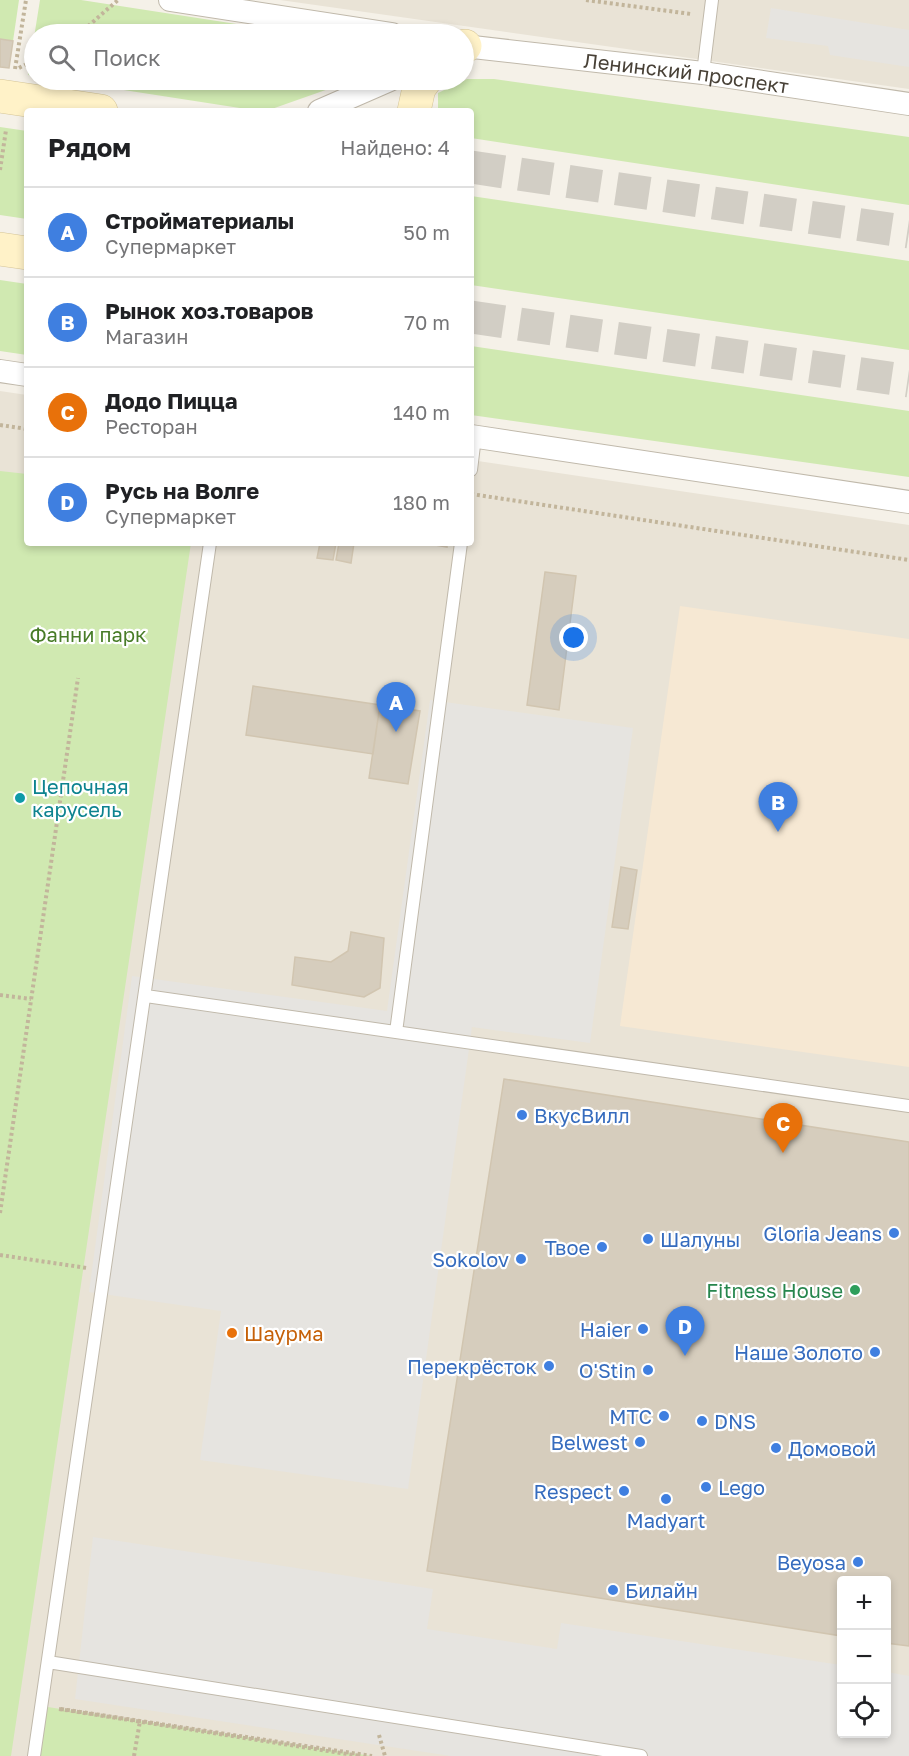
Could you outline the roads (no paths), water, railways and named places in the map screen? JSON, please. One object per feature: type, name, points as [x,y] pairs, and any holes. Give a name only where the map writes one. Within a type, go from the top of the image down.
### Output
[{"type":"main road","points":[[415,108],[418,90]]},
{"type":"main road","points":[[0,96],[81,108]]},
{"type":"main road","points":[[0,249],[24,253]]},
{"type":"street","points":[[170,0],[327,24]]},
{"type":"street","name":"Ленинский проспект","points":[[474,47],[703,73],[909,104]]},
{"type":"street","points":[[326,108],[367,90]]},
{"type":"street","points":[[0,371],[24,375]]},
{"type":"street","points":[[474,437],[909,502]]},
{"type":"lane","points":[[703,73],[712,0]]},
{"type":"lane","points":[[34,1756],[210,546]]},
{"type":"lane","points":[[396,1032],[461,546]]},
{"type":"lane","points":[[146,996],[909,1106]]},
{"type":"lane","points":[[48,1662],[641,1756]]},
{"type":"tunnel","points":[[474,167],[909,232]]},
{"type":"tunnel","points":[[474,317],[909,381]]},
{"type":"place","name":"Стройматериалы","points":[[396,732]]},
{"type":"place","name":"Цепочная карусель","points":[[20,798]]},
{"type":"place","name":"Рынок хоз.товаров","points":[[778,832]]},
{"type":"place","name":"ВкусВилл","points":[[522,1115]]},
{"type":"place","name":"Додо Пицца","points":[[783,1153]]},
{"type":"place","name":"Gloria Jeans","points":[[894,1233]]},
{"type":"place","name":"Шалуны","points":[[648,1239]]},
{"type":"place","name":"Твое","points":[[602,1247]]},
{"type":"place","name":"Sokolov","points":[[521,1259]]},
{"type":"place","name":"Fitness House","points":[[855,1290]]},
{"type":"place","name":"Haier","points":[[643,1329]]},
{"type":"place","name":"Шаурма","points":[[232,1333]]},
{"type":"place","name":"Наше Золото","points":[[875,1352]]},
{"type":"place","name":"Русь на Волге","points":[[685,1356]]},
{"type":"place","name":"Перекрёсток","points":[[549,1366]]},
{"type":"place","name":"O'Stin","points":[[648,1370]]},
{"type":"place","name":"МТС","points":[[664,1416]]},
{"type":"place","name":"DNS","points":[[702,1421]]},
{"type":"place","name":"Belwest","points":[[640,1442]]},
{"type":"place","name":"Домовой","points":[[776,1448]]},
{"type":"place","name":"Lego","points":[[706,1487]]},
{"type":"place","name":"Respect","points":[[624,1491]]},
{"type":"place","name":"Madyart","points":[[666,1499]]},
{"type":"place","name":"Beyosa","points":[[858,1562]]},
{"type":"place","name":"Билайн","points":[[613,1590]]},
{"type":"park label","name":"Фанни парк","points":[[88,634]]}]
